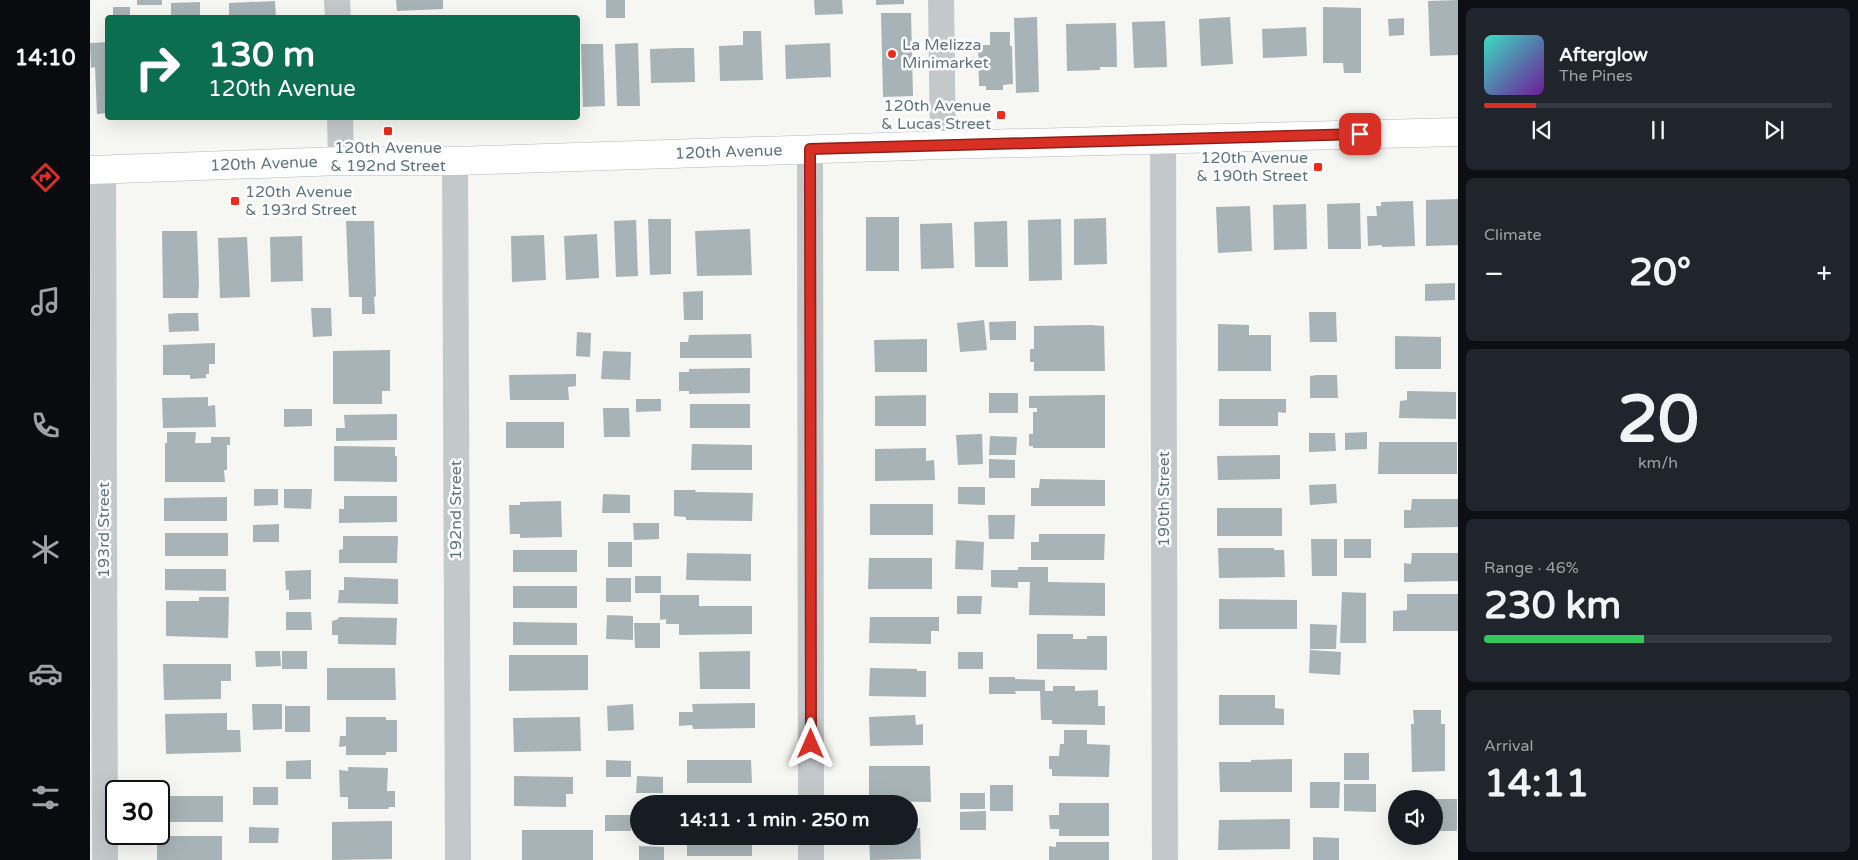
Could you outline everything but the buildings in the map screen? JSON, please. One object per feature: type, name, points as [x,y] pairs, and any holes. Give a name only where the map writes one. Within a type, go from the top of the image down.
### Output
[{"type":"street","points":[[337,0],[338,15]]},
{"type":"street","points":[[941,0],[943,145]]},
{"type":"street","points":[[340,120],[341,161]]},
{"type":"street","name":"120th Avenue","points":[[96,170],[341,161],[455,161],[943,145],[1458,132]]},
{"type":"street","name":"190th Street","points":[[1163,139],[1164,860]]},
{"type":"street","points":[[810,149],[811,795]]},
{"type":"street","name":"192nd Street","points":[[455,161],[458,860]]},
{"type":"street","name":"193rd Street","points":[[96,170],[105,860]]},
{"type":"street","points":[[811,845],[811,860]]},
{"type":"place","name":"La Melizza Minimarket","points":[[892,54]]},
{"type":"place","name":"120th Avenue & Lucas Street","points":[[1001,115]]},
{"type":"place","name":"120th Avenue & 192nd Street","points":[[388,131]]},
{"type":"place","name":"120th Avenue & 190th Street","points":[[1318,167]]},
{"type":"place","name":"120th Avenue & 193rd Street","points":[[235,201]]},
{"type":"route","points":[[811,744],[810,149],[1360,134]]}]
